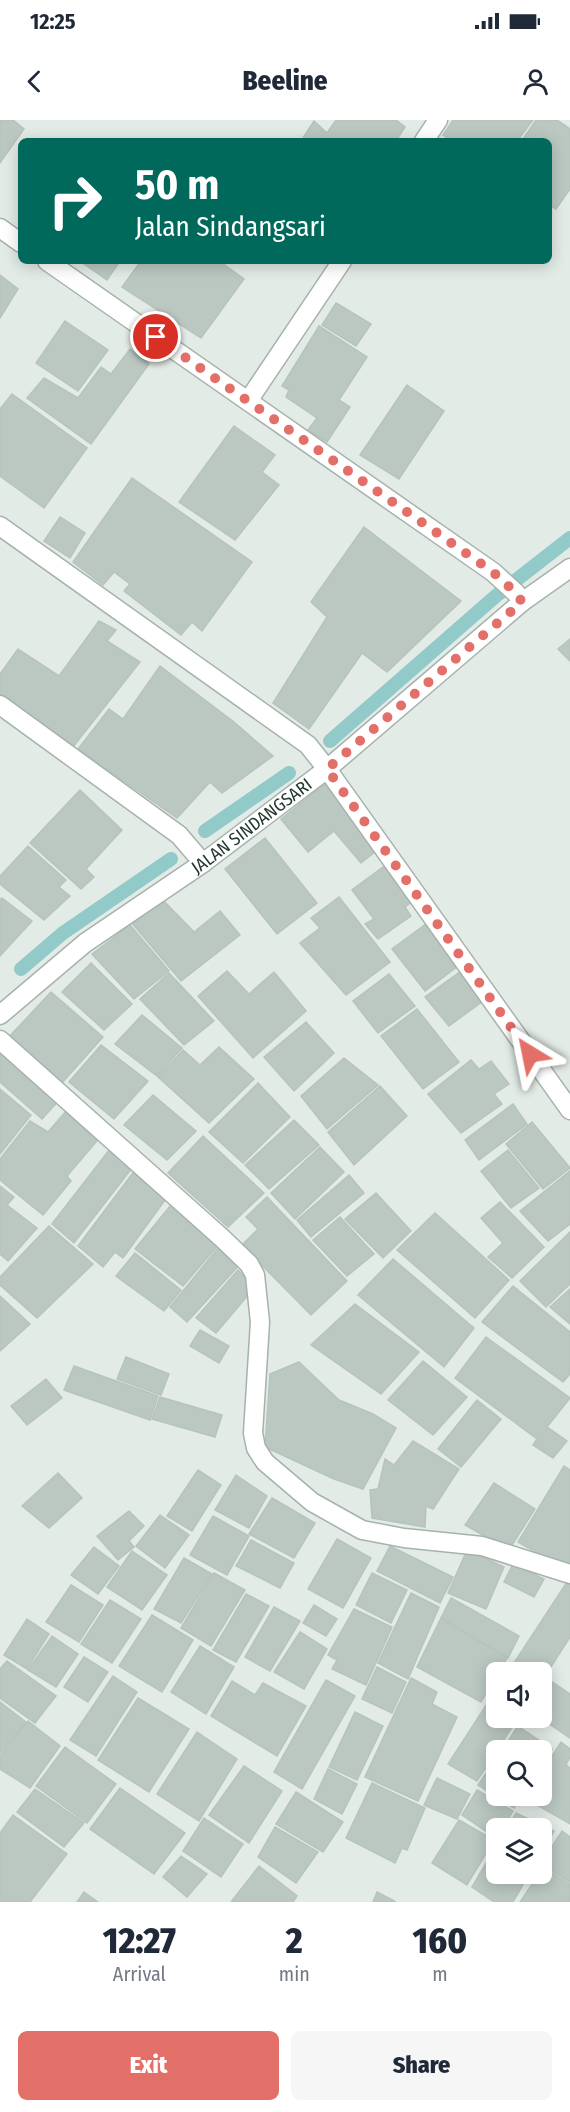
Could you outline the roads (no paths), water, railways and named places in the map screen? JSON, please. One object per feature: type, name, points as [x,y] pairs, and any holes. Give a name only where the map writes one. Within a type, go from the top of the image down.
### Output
[{"type":"street","points":[[426,138],[438,120]]},
{"type":"street","points":[[0,228],[18,241]]},
{"type":"street","points":[[51,264],[493,572],[513,592]]},
{"type":"street","points":[[248,400],[340,264]]},
{"type":"street","points":[[0,526],[308,746],[327,769],[570,1110]]},
{"type":"street","name":"JALAN SINDANGSARI","points":[[2,1009],[85,943],[203,863],[327,769],[513,592],[570,568]]},
{"type":"street","points":[[0,705],[179,835],[203,863]]},
{"type":"street","points":[[0,1040],[249,1264],[255,1275],[260,1322],[253,1432],[256,1448],[265,1462],[312,1502],[362,1530],[404,1538],[482,1546],[570,1574]]},
{"type":"waterway","points":[[330,741],[497,595],[570,538]]},
{"type":"waterway","points":[[205,831],[289,773]]},
{"type":"waterway","points":[[21,969],[63,933],[171,859]]}]
